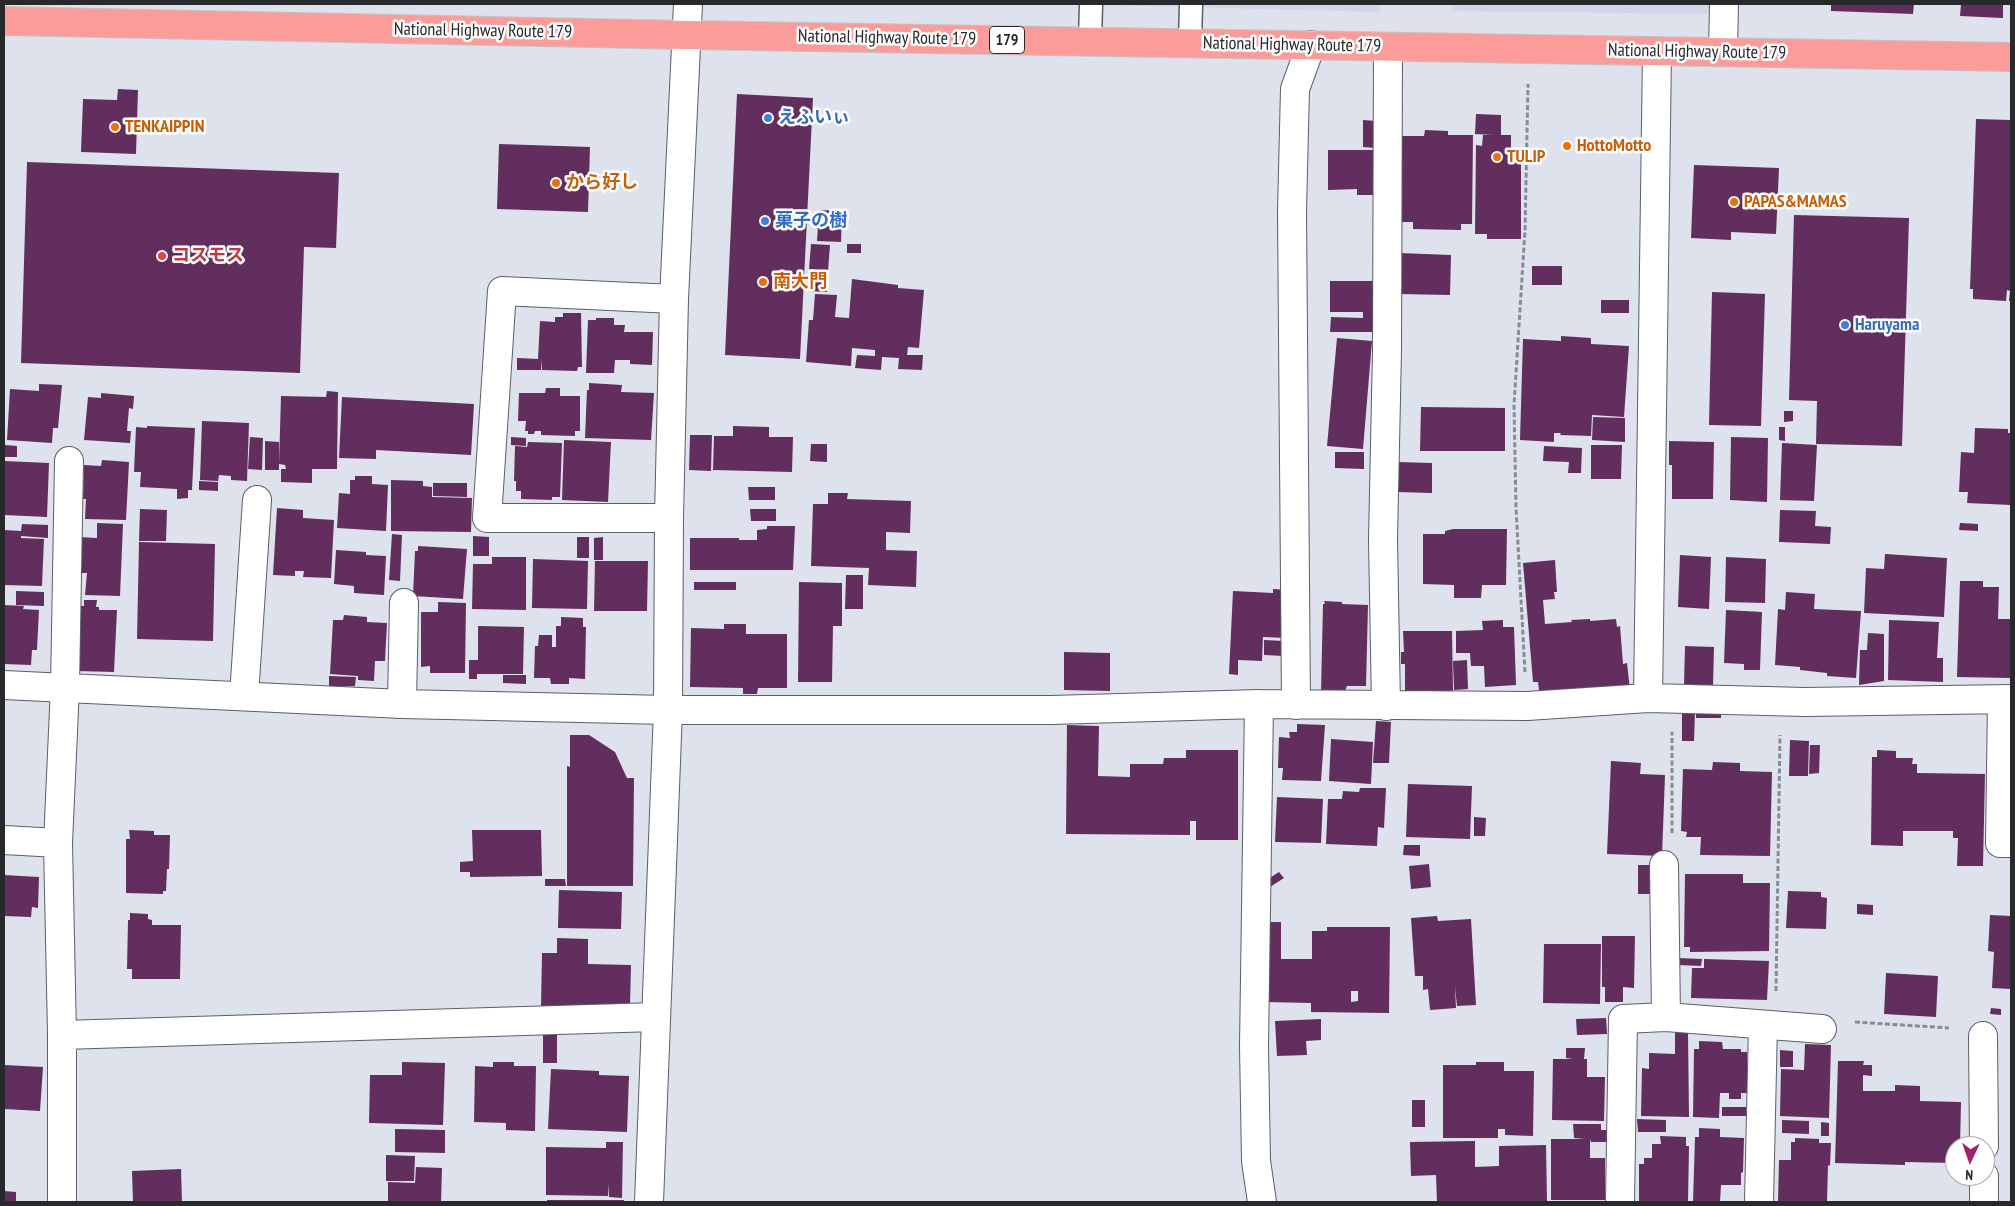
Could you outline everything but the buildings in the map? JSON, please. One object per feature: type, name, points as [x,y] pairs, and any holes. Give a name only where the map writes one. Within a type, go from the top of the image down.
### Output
[{"type":"highway","name":"National Highway Route 179","points":[[4,20],[687,35],[2011,57]]},
{"type":"street","points":[[649,1202],[668,710],[669,518],[674,299],[688,4]]},
{"type":"street","points":[[1723,52],[1724,4]]},
{"type":"street","points":[[1296,705],[1292,212],[1295,89],[1311,45]]},
{"type":"street","points":[[1386,706],[1383,539],[1388,342],[1388,47]]},
{"type":"street","points":[[1657,52],[1660,698]]},
{"type":"street","points":[[669,518],[487,518],[502,291],[674,299]]},
{"type":"street","points":[[62,1202],[62,1036],[58,843],[65,688],[69,461]]},
{"type":"street","points":[[244,696],[257,500]]},
{"type":"street","points":[[402,704],[404,602]]},
{"type":"street","points":[[4,684],[402,704],[668,710],[1032,710],[1259,704],[1527,706],[1660,698],[1781,702],[2007,699],[2000,843],[2011,843]]},
{"type":"street","points":[[1259,704],[1254,1046],[1256,1160],[1262,1202]]},
{"type":"street","points":[[4,840],[58,843]]},
{"type":"street","points":[[1664,865],[1666,1018]]},
{"type":"street","points":[[62,1036],[656,1017]]},
{"type":"street","points":[[1620,1202],[1623,1018],[1666,1018],[1822,1029]]},
{"type":"street","points":[[1759,1202],[1769,1025]]},
{"type":"street","points":[[1983,1036],[1984,1136]]},
{"type":"street","points":[[1984,1186],[1984,1202]]},
{"type":"lane","points":[[1090,41],[1091,4]]},
{"type":"lane","points":[[1190,42],[1191,4]]},
{"type":"path","points":[[1527,706],[1516,508],[1514,405],[1525,230],[1529,50]]},
{"type":"path","points":[[1660,698],[1672,863],[1664,865]]},
{"type":"path","points":[[1769,1025],[1781,702]]},
{"type":"path","points":[[1822,1029],[1832,1021],[1972,1030],[1983,1036]]},
{"type":"shaded area","points":[[1060,4],[1380,4],[1380,12]]},
{"type":"shaded area","points":[[1452,4],[1711,4],[1711,14],[1452,11]]},
{"type":"place","name":"えふいぃ","points":[[768,118]]},
{"type":"place","name":"TENKAIPPIN","points":[[115,127]]},
{"type":"place","name":"HottoMotto","points":[[1567,146]]},
{"type":"place","name":"TULIP","points":[[1497,157]]},
{"type":"place","name":"から好し","points":[[556,183]]},
{"type":"place","name":"PAPAS&MAMAS","points":[[1734,202]]},
{"type":"place","name":"菓子の樹","points":[[765,221]]},
{"type":"place","name":"コスモス","points":[[162,256]]},
{"type":"place","name":"南大門","points":[[763,282]]},
{"type":"place","name":"Haruyama","points":[[1845,325]]}]
